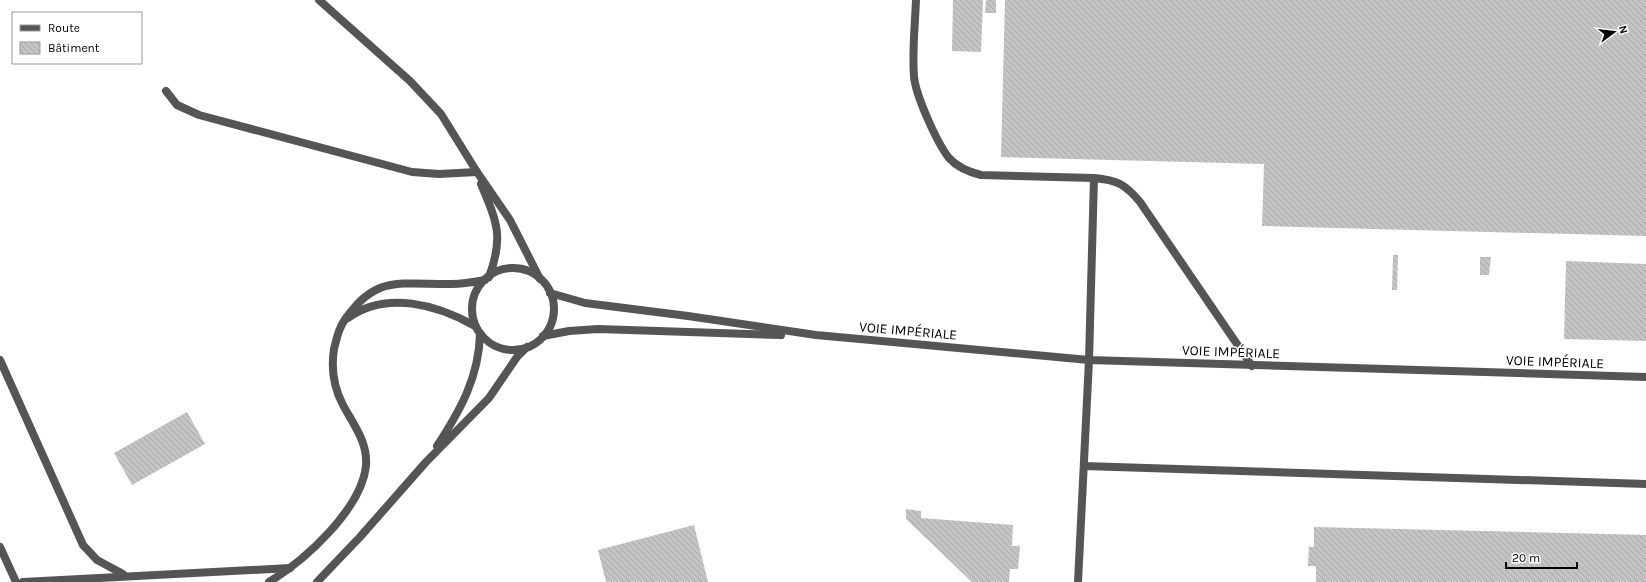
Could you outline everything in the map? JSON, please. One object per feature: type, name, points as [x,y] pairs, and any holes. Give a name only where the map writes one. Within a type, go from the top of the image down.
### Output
[{"type":"street","points":[[317,582],[360,537],[426,462],[489,398],[517,357],[527,347],[543,336],[552,318],[553,305],[550,293],[540,279],[517,232],[441,114],[399,70],[319,0]]},
{"type":"street","points":[[916,0],[914,75],[916,88],[919,100],[950,158],[965,170],[981,175],[1094,178],[1116,182],[1132,192],[1252,366]]},
{"type":"street","points":[[166,91],[177,105],[199,115],[412,172],[439,174],[477,172]]},
{"type":"street","points":[[477,172],[495,220],[498,234],[498,247],[487,278],[477,290],[472,303],[472,313],[480,334],[490,343],[501,348],[514,350],[527,347]]},
{"type":"street","points":[[1078,582],[1089,360],[1094,178]]},
{"type":"street","points":[[269,582],[290,568],[323,538],[343,514],[355,496],[366,467],[364,444],[358,429],[341,400],[334,379],[334,351],[338,331],[342,322],[362,299],[381,288],[398,284],[458,284],[487,278],[501,270],[514,269],[528,272],[540,279]]},
{"type":"street","name":"VOIE IMPÉRIALE","points":[[550,293],[585,303],[688,316],[816,335],[1089,360],[1646,377]]},
{"type":"street","points":[[342,322],[373,306],[398,303],[438,310],[476,326]]},
{"type":"street","name":"VOIE IMPÉRIALE","points":[[543,336],[569,330],[598,329],[816,335]]},
{"type":"street","points":[[426,462],[454,420],[467,397],[478,358],[480,334]]},
{"type":"street","points":[[0,360],[83,545],[97,560],[114,570],[127,575]]},
{"type":"street","points":[[1084,466],[1646,484]]},
{"type":"street","points":[[0,547],[16,582]]},
{"type":"street","points":[[24,582],[127,575],[290,568]]},
{"type":"building","points":[[953,0],[983,0],[981,52],[952,51]]},
{"type":"building","points":[[986,0],[996,0],[996,13],[985,13]]},
{"type":"building","points":[[1005,0],[1646,0],[1646,236],[1262,226],[1264,164],[1001,157]]},
{"type":"building","points":[[1393,255],[1398,255],[1397,290],[1392,290]]},
{"type":"building","points":[[1480,257],[1491,257],[1489,275],[1480,275]]},
{"type":"building","points":[[1566,261],[1646,264],[1646,341],[1564,339]]},
{"type":"building","points":[[187,412],[205,444],[132,485],[114,453]]},
{"type":"building","points":[[906,509],[921,511],[921,518],[1013,525],[1012,546],[1020,546],[1018,569],[1010,569],[1009,582],[972,582],[906,519]]},
{"type":"building","points":[[694,525],[708,582],[606,582],[598,550]]},
{"type":"building","points":[[1314,527],[1646,535],[1646,582],[1316,582],[1316,566],[1308,566],[1309,547],[1314,547]]}]
